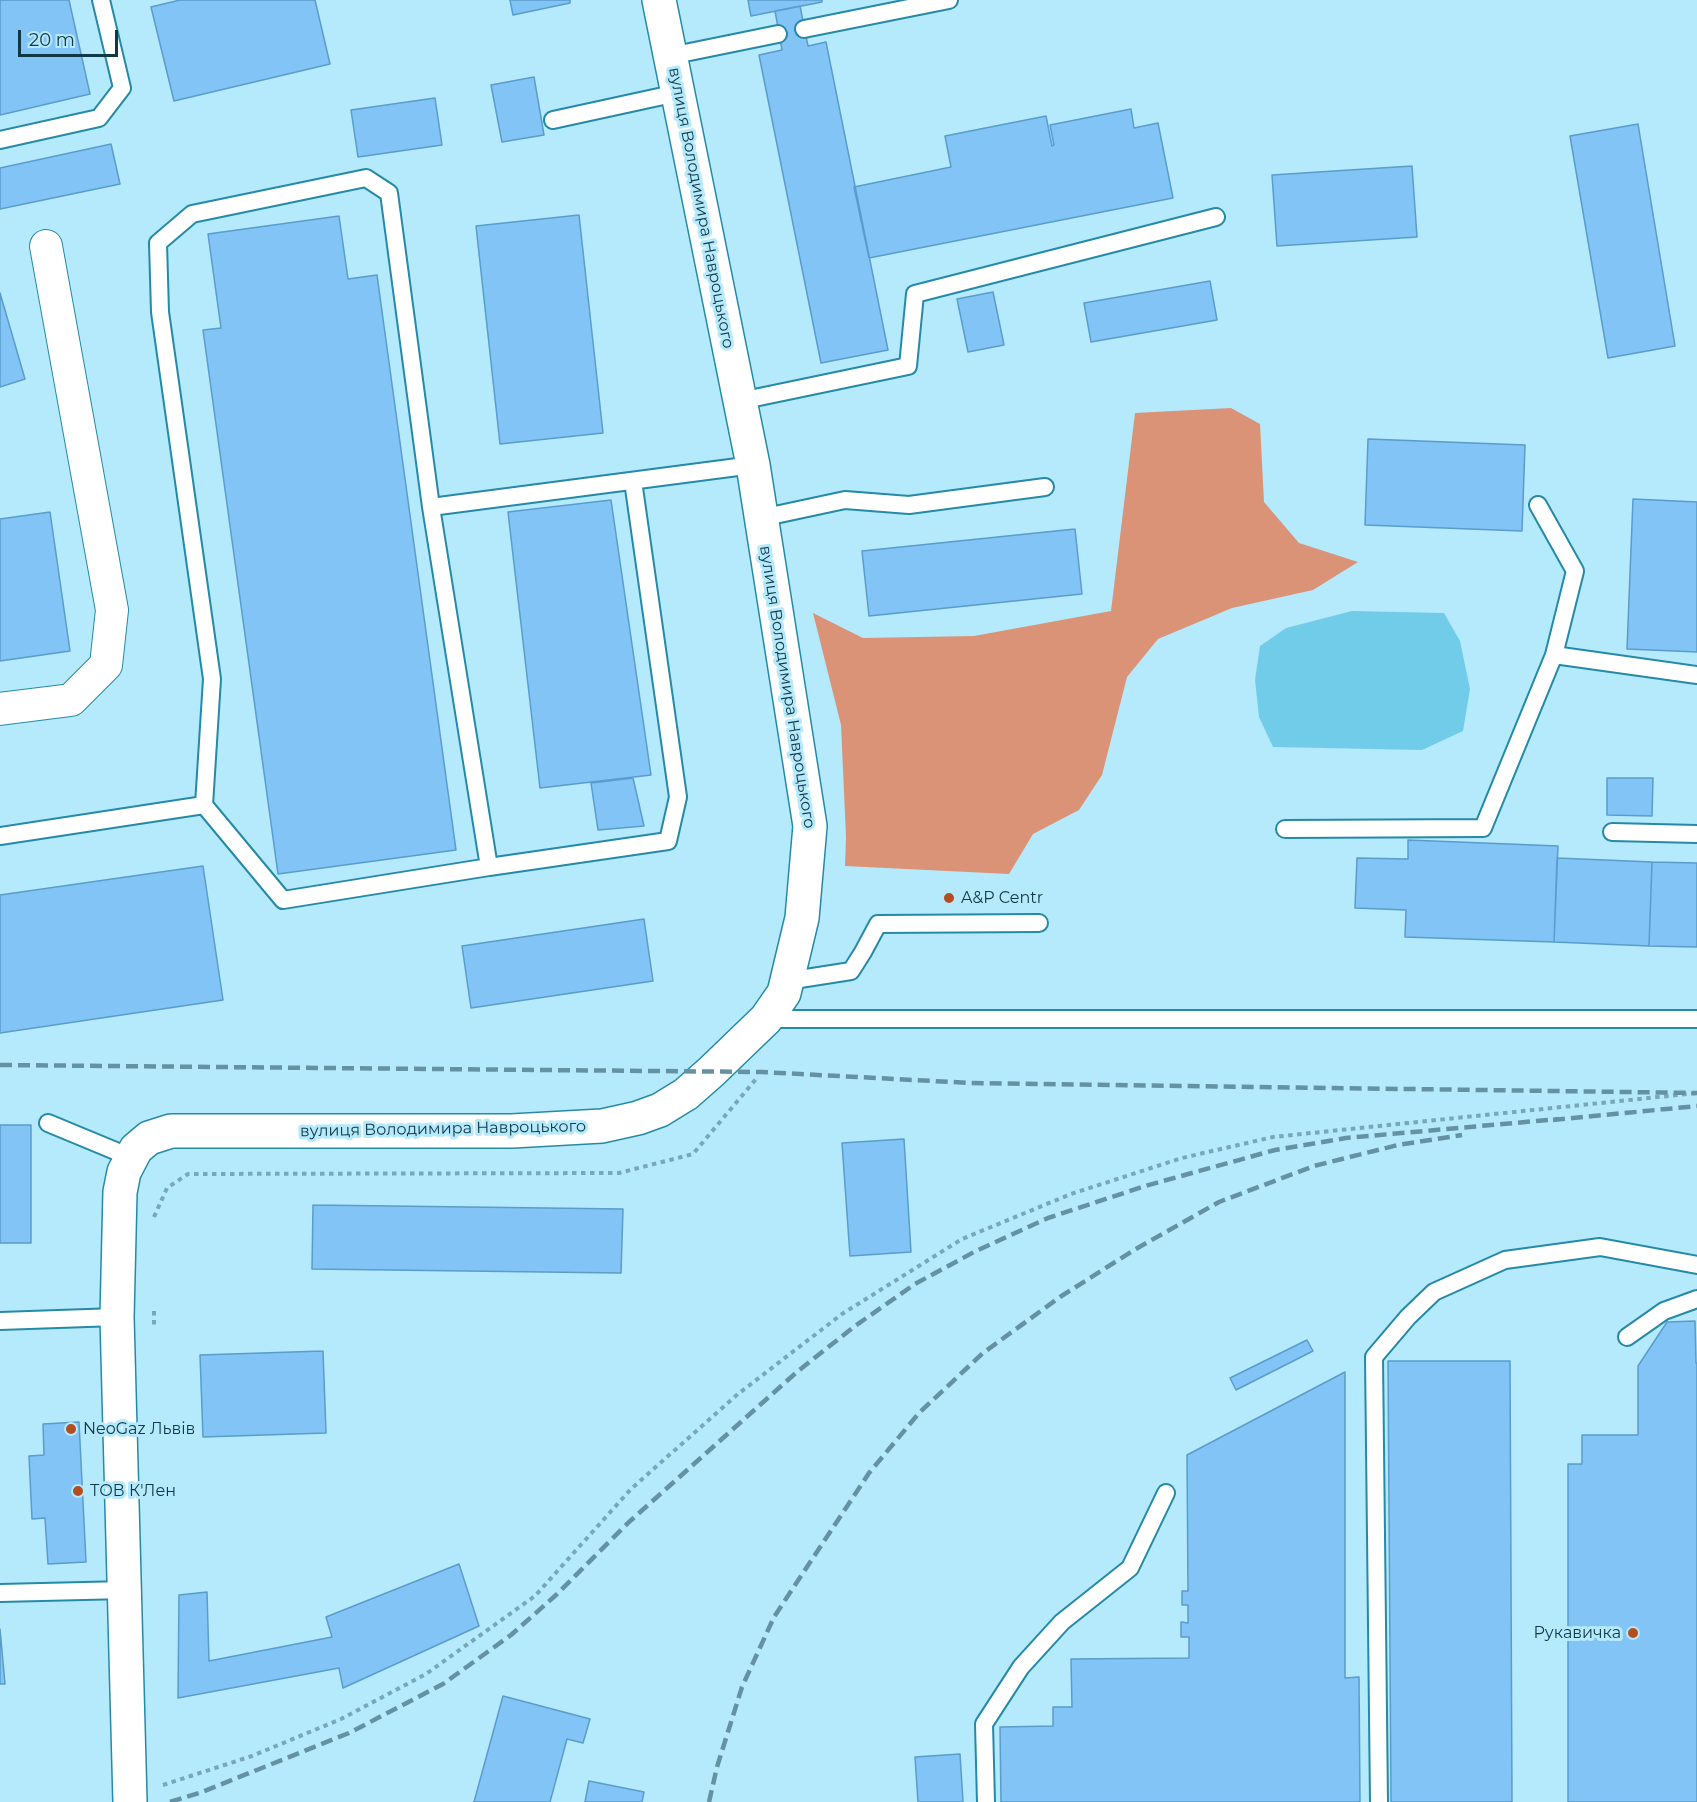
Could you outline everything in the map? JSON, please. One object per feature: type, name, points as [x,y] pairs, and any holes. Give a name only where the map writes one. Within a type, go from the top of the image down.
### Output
[{"type":"street","name":"вулиця Володимира Навроцького","points":[[130,1157],[149,1138],[171,1131],[512,1131],[602,1126],[660,1110],[686,1094],[765,1019],[784,993],[802,918],[810,826],[753,465],[659,0]]},
{"type":"street","points":[[0,709],[71,700],[106,665],[112,610],[46,246]]},
{"type":"street","points":[[130,1157],[120,1192],[117,1317],[130,1802]]},
{"type":"lane","points":[[0,140],[99,118],[122,88],[101,0]]},
{"type":"lane","points":[[804,28],[949,0]]},
{"type":"lane","points":[[670,56],[778,34]]},
{"type":"lane","points":[[554,120],[677,93]]},
{"type":"lane","points":[[489,867],[431,507],[389,193],[366,178],[192,214],[158,243],[160,312],[212,679],[204,805],[283,900],[668,841],[678,797],[633,481]]},
{"type":"lane","points":[[740,401],[908,366],[915,294],[1216,217]]},
{"type":"lane","points":[[431,507],[753,465]]},
{"type":"lane","points":[[761,518],[845,500],[909,505],[1045,487]]},
{"type":"lane","points":[[1285,829],[1483,828],[1554,655],[1575,571],[1538,505]]},
{"type":"lane","points":[[1554,655],[1697,675]]},
{"type":"lane","points":[[0,836],[204,805]]},
{"type":"lane","points":[[1612,832],[1697,834]]},
{"type":"lane","points":[[787,981],[851,971],[864,952],[878,924],[1039,923]]},
{"type":"lane","points":[[765,1019],[1697,1019]]},
{"type":"lane","points":[[48,1123],[130,1157]]},
{"type":"lane","points":[[1379,1802],[1374,1356],[1408,1317],[1434,1292],[1505,1260],[1600,1246],[1697,1265]]},
{"type":"lane","points":[[1628,1337],[1664,1311],[1697,1299]]},
{"type":"lane","points":[[0,1321],[117,1317]]},
{"type":"lane","points":[[986,1802],[984,1724],[1021,1667],[1055,1629],[1130,1568],[1166,1493]]},
{"type":"lane","points":[[0,1593],[126,1590]]},
{"type":"path","points":[[153,1220],[167,1188],[188,1174],[619,1173],[693,1154],[762,1072]]},
{"type":"path","points":[[160,1786],[252,1756],[341,1719],[426,1674],[535,1596],[631,1489],[738,1394],[842,1314],[962,1239],[1071,1194],[1182,1158],[1273,1137],[1697,1093]]},
{"type":"path","points":[[154,1303],[154,1338]]},
{"type":"shaded area","points":[[1231,408],[1260,424],[1264,502],[1299,543],[1358,562],[1313,590],[1232,608],[1158,639],[1127,677],[1102,775],[1079,810],[1033,834],[1009,874],[845,866],[846,837],[841,725],[813,613],[863,638],[974,636],[1111,611],[1135,413]]},
{"type":"water","points":[[1352,611],[1444,613],[1460,641],[1470,689],[1463,731],[1422,750],[1273,747],[1259,717],[1255,680],[1260,646],[1286,628]]},
{"type":"building","points":[[0,0],[69,0],[90,94],[0,115]]},
{"type":"building","points":[[180,0],[315,0],[330,64],[174,101],[151,7]]},
{"type":"building","points":[[510,0],[570,0],[570,3],[513,15]]},
{"type":"building","points":[[748,0],[822,0],[822,2],[751,16]]},
{"type":"building","points":[[800,6],[808,46],[826,42],[888,350],[821,363],[759,55],[782,50],[775,11]]},
{"type":"building","points":[[534,77],[544,135],[502,142],[491,85]]},
{"type":"building","points":[[435,98],[442,145],[358,157],[351,110]]},
{"type":"building","points":[[1131,109],[1134,128],[1158,123],[1173,198],[869,258],[854,187],[951,167],[945,136],[1046,116],[1052,146],[1054,145],[1050,125]]},
{"type":"building","points":[[1638,124],[1675,346],[1608,358],[1570,136]]},
{"type":"building","points":[[111,144],[120,184],[0,209],[0,168]]},
{"type":"building","points":[[1412,166],[1417,237],[1277,246],[1272,175]]},
{"type":"building","points":[[579,215],[603,433],[500,444],[476,226]]},
{"type":"building","points":[[339,216],[348,279],[377,275],[456,850],[278,874],[203,330],[221,328],[208,234]]},
{"type":"building","points":[[1210,281],[1217,320],[1091,342],[1084,303]]},
{"type":"building","points":[[993,292],[1004,345],[968,352],[957,299]]},
{"type":"building","points":[[0,293],[25,379],[0,387]]},
{"type":"building","points":[[1368,439],[1525,445],[1522,531],[1365,525]]},
{"type":"building","points":[[1633,499],[1697,502],[1697,652],[1627,649]]},
{"type":"building","points":[[611,500],[651,775],[540,788],[508,512]]},
{"type":"building","points":[[50,512],[70,651],[0,661],[0,519]]},
{"type":"building","points":[[1075,529],[1082,594],[869,616],[862,551]]},
{"type":"building","points":[[633,778],[644,826],[598,830],[591,783]]},
{"type":"building","points":[[1607,778],[1653,778],[1652,816],[1607,815]]},
{"type":"building","points":[[1408,840],[1558,846],[1554,942],[1405,937],[1406,910],[1355,908],[1357,858],[1408,859]]},
{"type":"building","points":[[1557,858],[1652,862],[1649,946],[1554,942]]},
{"type":"building","points":[[1652,862],[1697,863],[1697,947],[1649,946]]},
{"type":"building","points":[[203,866],[223,1000],[0,1033],[0,895]]},
{"type":"building","points":[[644,919],[653,981],[471,1008],[462,946]]},
{"type":"building","points":[[0,1125],[31,1125],[31,1243],[0,1243]]},
{"type":"building","points":[[904,1139],[911,1252],[850,1256],[842,1143]]},
{"type":"building","points":[[313,1205],[623,1209],[621,1273],[312,1269]]},
{"type":"building","name":"Рукавичка","points":[[1695,1321],[1697,1363],[1697,1802],[1568,1802],[1568,1464],[1582,1464],[1582,1435],[1638,1435],[1638,1366],[1667,1322]]},
{"type":"building","points":[[1307,1340],[1313,1351],[1236,1390],[1230,1378]]},
{"type":"building","points":[[323,1351],[326,1433],[203,1437],[200,1355]]},
{"type":"building","points":[[1388,1361],[1510,1361],[1512,1802],[1391,1802]]},
{"type":"building","points":[[1345,1372],[1345,1678],[1359,1677],[1360,1802],[1001,1802],[1000,1727],[1053,1726],[1053,1707],[1072,1707],[1071,1659],[1189,1658],[1189,1637],[1181,1637],[1181,1622],[1188,1623],[1188,1605],[1182,1605],[1182,1591],[1188,1591],[1187,1455]]},
{"type":"building","points":[[79,1422],[86,1562],[48,1564],[45,1518],[32,1519],[29,1456],[44,1455],[43,1424]]},
{"type":"building","points":[[459,1564],[479,1626],[343,1688],[339,1668],[178,1698],[179,1595],[207,1592],[209,1661],[332,1637],[326,1617]]},
{"type":"building","points":[[0,1629],[5,1684],[0,1684]]},
{"type":"building","points":[[503,1696],[590,1719],[583,1743],[567,1739],[550,1802],[474,1802]]},
{"type":"building","points":[[960,1754],[963,1802],[918,1802],[915,1757]]},
{"type":"building","points":[[589,1781],[644,1792],[642,1802],[585,1802]]},
{"type":"railway","points":[[0,1065],[762,1072],[971,1083],[1697,1093]]},
{"type":"railway","points":[[1553,1120],[1697,1106]]},
{"type":"railway","points":[[170,1802],[202,1792],[349,1733],[443,1684],[511,1635],[556,1595],[629,1522],[798,1371],[855,1326],[915,1284],[974,1252],[1048,1218],[1145,1186],[1275,1150],[1346,1138],[1559,1119]]},
{"type":"railway","points":[[709,1802],[717,1767],[742,1687],[774,1617],[869,1473],[919,1413],[983,1353],[1060,1297],[1134,1250],[1219,1202],[1314,1166],[1398,1145],[1462,1135]]},
{"type":"place","name":"A&P Centr","points":[[949,898]]},
{"type":"place","name":"NeoGaz Львів","points":[[71,1429]]},
{"type":"place","name":"ТОВ К'Лен","points":[[78,1491]]},
{"type":"place","name":"Рукавичка","points":[[1633,1633]]}]
